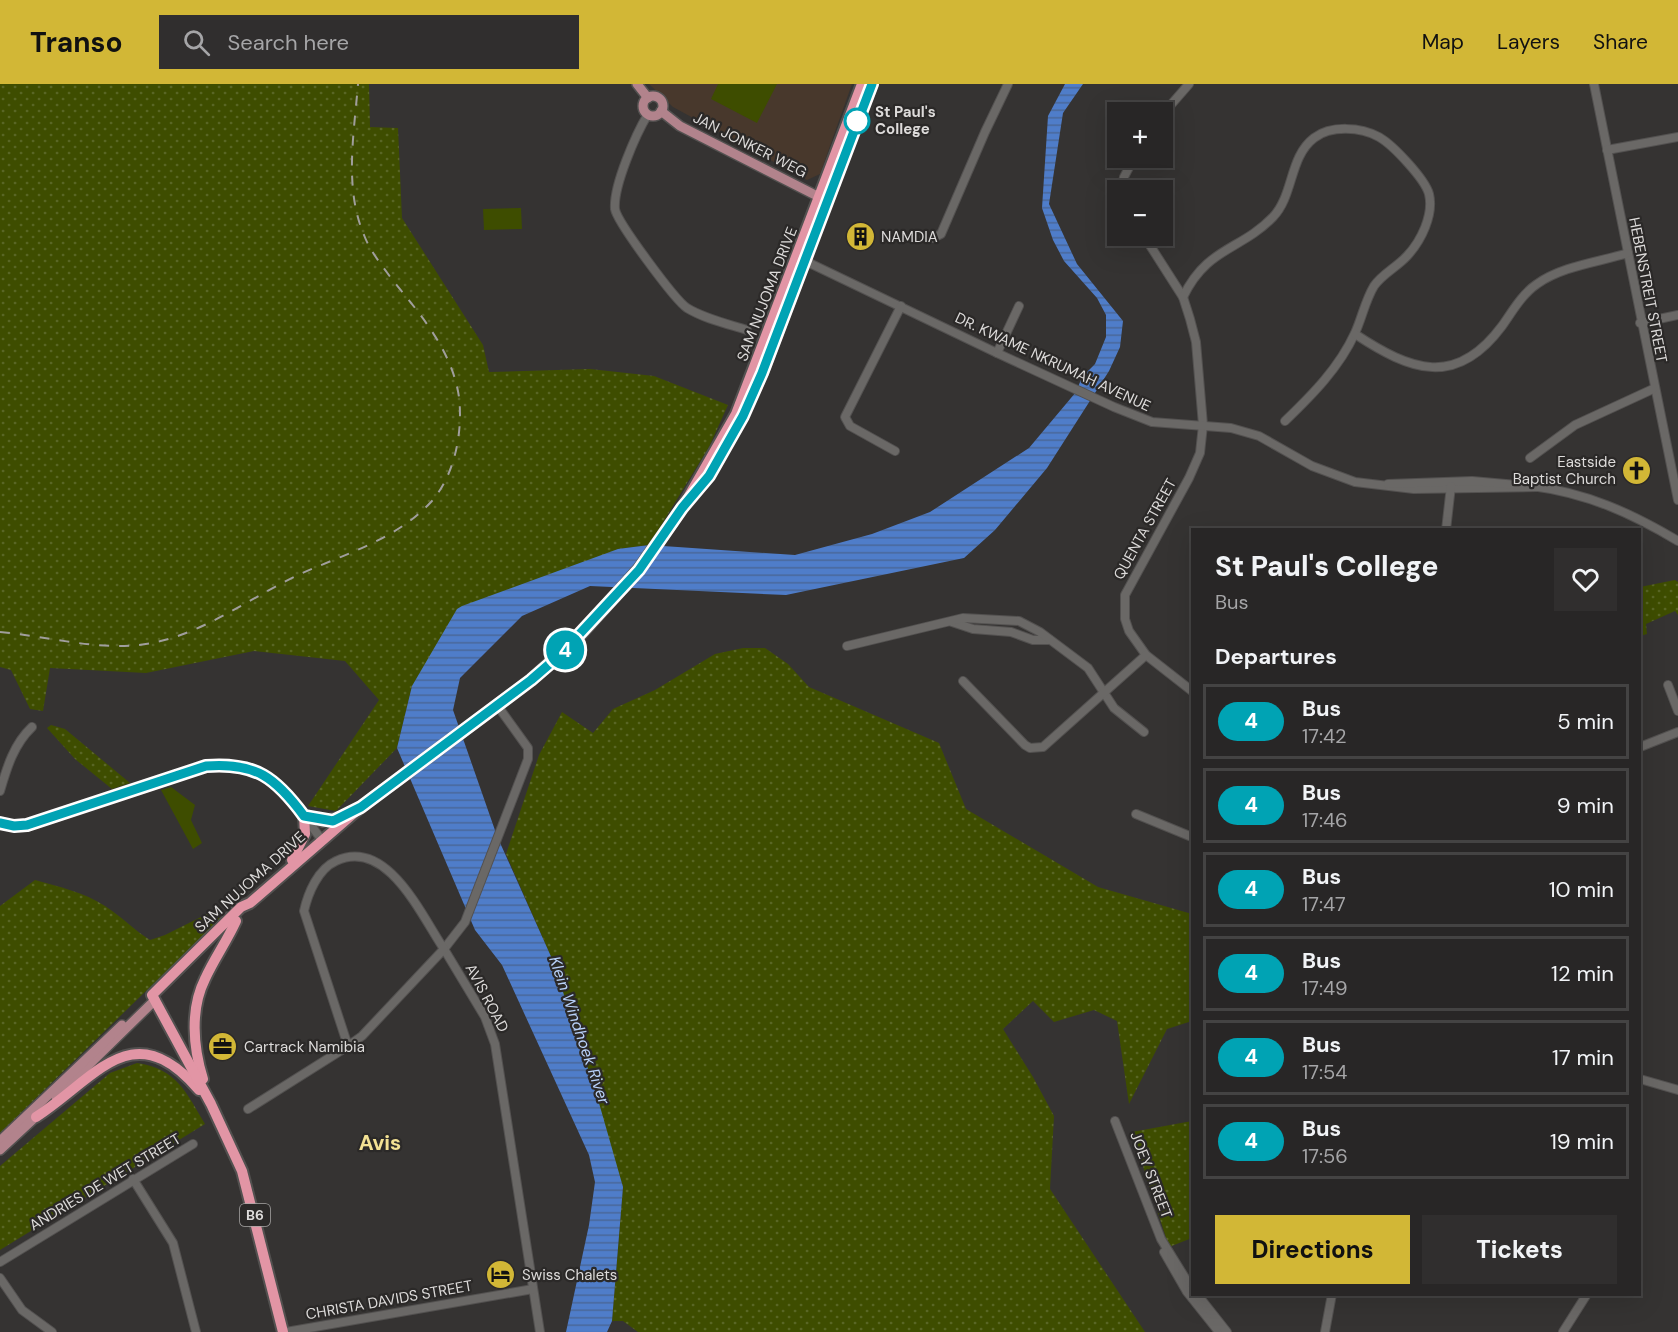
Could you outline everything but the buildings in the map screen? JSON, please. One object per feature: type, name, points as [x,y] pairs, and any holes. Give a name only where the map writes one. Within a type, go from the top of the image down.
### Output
[{"type":"highway","name":"SAM NUJOMA DRIVE","points":[[824,200],[862,84]]},
{"type":"highway","name":"SAM NUJOMA DRIVE","points":[[154,998],[241,907],[250,903],[321,839],[560,655],[606,608],[664,535],[682,508],[709,476],[743,416],[801,259],[872,84]]},
{"type":"highway","points":[[288,867],[304,839],[304,816],[333,821],[361,807]]},
{"type":"highway","name":"B6","points":[[250,903],[236,921],[154,998],[211,1104],[242,1171],[285,1332]]},
{"type":"highway","name":"B6","points":[[211,1104],[197,1055],[196,1013],[204,980],[236,921]]},
{"type":"highway","points":[[36,1117],[106,1064],[130,1054],[155,1055],[168,1060],[211,1104]]},
{"type":"main road","name":"JAN JONKER WEG","points":[[637,84],[648,98],[660,99],[663,104],[661,111],[680,126],[824,200]]},
{"type":"main road","points":[[648,98],[644,106],[648,114],[657,115],[661,111]]},
{"type":"main road","name":"SAM NUJOMA DRIVE","points":[[0,1150],[36,1117],[154,998]]},
{"type":"main road","name":"SAM NUJOMA DRIVE","points":[[0,1141],[154,998]]},
{"type":"street","points":[[933,238],[941,234],[984,132],[1008,84]]},
{"type":"street","points":[[1173,102],[1189,84]]},
{"type":"street","name":"HEBENSTREIT STREET","points":[[1594,84],[1653,389],[1678,500]]},
{"type":"street","points":[[648,114],[624,169],[617,192],[616,211],[624,227],[684,306],[704,316],[747,330]]},
{"type":"street","points":[[1183,297],[1197,273],[1210,259],[1246,237],[1276,214],[1283,204],[1305,146],[1314,138],[1331,130],[1371,133],[1398,150],[1429,193],[1430,214],[1423,233],[1409,254],[1374,285],[1355,334],[1321,385],[1285,421]]},
{"type":"street","points":[[1607,150],[1678,137]]},
{"type":"street","name":"QUENTA STREET","points":[[1150,246],[1183,297],[1196,342],[1203,425],[1200,453],[1189,478],[1125,595],[1127,625],[1146,655],[1191,690]]},
{"type":"street","points":[[1355,334],[1383,353],[1408,363],[1455,366],[1477,355],[1535,285],[1552,276],[1628,254]]},
{"type":"street","name":"DR. KWAME NKRUMAH AVENUE","points":[[801,259],[1067,386],[1152,422],[1231,428],[1259,436],[1337,477],[1374,485],[1537,487],[1580,494],[1610,504],[1678,541]]},
{"type":"street","points":[[895,451],[850,426],[844,417],[901,306]]},
{"type":"street","points":[[997,353],[1019,306]]},
{"type":"street","points":[[1640,323],[1678,315]]},
{"type":"street","points":[[1530,458],[1575,425],[1653,389]]},
{"type":"street","points":[[1446,528],[1451,486]]},
{"type":"street","points":[[847,646],[963,618],[1019,621],[1034,628],[1088,668],[1122,717],[1144,732]]},
{"type":"street","points":[[981,618],[978,627],[981,631]]},
{"type":"street","points":[[952,622],[981,631],[1011,632],[1033,639],[1050,640]]},
{"type":"street","points":[[963,681],[1030,748],[1043,747],[1146,655]]},
{"type":"street","points":[[1668,685],[1678,711]]},
{"type":"street","points":[[248,1109],[348,1046],[381,1019],[444,949],[465,922],[528,759],[528,748],[497,705]]},
{"type":"street","points":[[0,791],[12,756],[22,737],[32,727]]},
{"type":"street","points":[[1641,747],[1678,732]]},
{"type":"street","points":[[0,823],[14,826],[27,825],[206,766],[220,765],[260,772],[289,796],[321,839]]},
{"type":"street","points":[[1136,814],[1191,837]]},
{"type":"street","name":"AVIS ROAD","points":[[348,1046],[304,910],[307,897],[318,877],[331,863],[343,857],[356,857],[372,859],[386,866],[398,878],[485,1017],[495,1044],[540,1332]]},
{"type":"street","points":[[1641,1079],[1678,1090]]},
{"type":"street","name":"JOEY STREET","points":[[1115,1121],[1173,1271],[1191,1295]]},
{"type":"street","name":"ANDRIES DE WET STREET","points":[[0,1262],[193,1144]]},
{"type":"street","points":[[133,1179],[173,1243],[196,1332]]},
{"type":"street","name":"JOEY STREET","points":[[1161,1239],[1191,1286]]},
{"type":"street","points":[[0,1278],[22,1310],[52,1332]]},
{"type":"street","name":"CHRISTA DAVIDS STREET","points":[[285,1332],[532,1289]]},
{"type":"street","name":"JOEY STREET","points":[[1192,1296],[1219,1332]]},
{"type":"street","points":[[1199,1296],[1227,1332]]},
{"type":"street","points":[[1325,1332],[1332,1296]]},
{"type":"street","points":[[1330,1332],[1337,1296]]},
{"type":"street","points":[[1563,1332],[1586,1296]]},
{"type":"shaded area","name":"St Paul's College","points":[[649,84],[852,84],[820,174],[807,180],[673,107]]},
{"type":"green space","points":[[0,84],[369,84],[370,127],[398,128],[402,218],[483,345],[489,372],[590,369],[654,376],[728,405],[709,447],[649,545],[618,549],[412,686],[397,748],[336,811],[308,806],[379,700],[345,661],[254,651],[146,673],[50,668],[43,711],[30,709],[11,670],[0,667]]},
{"type":"green space","points":[[718,84],[777,84],[757,123],[711,99]]},
{"type":"green space","points":[[521,208],[522,229],[484,230],[483,209]]},
{"type":"green space","points":[[1675,580],[1678,582],[1678,615],[1675,611],[1646,624],[1647,634],[1641,636],[1641,587]]},
{"type":"green space","points":[[743,648],[765,648],[788,664],[809,687],[939,743],[966,809],[1098,887],[1191,914],[1191,1021],[1167,1029],[1129,1104],[1117,1021],[1094,1010],[1054,1022],[1033,1001],[1003,1029],[1054,1116],[1050,1189],[1145,1332],[638,1332],[623,1321],[612,1321],[623,1187],[553,961],[506,854],[539,755],[562,712],[593,733],[613,709],[655,690],[715,654]]},
{"type":"green space","points":[[51,725],[65,729],[130,783],[112,789],[75,759],[47,728]]},
{"type":"green space","points":[[171,787],[195,805],[191,820],[202,843],[193,849],[161,790]]},
{"type":"green space","points":[[35,880],[71,890],[97,901],[150,940],[215,910],[220,919],[0,1133],[0,906]]},
{"type":"green space","points":[[137,1063],[151,1066],[171,1076],[186,1092],[205,1124],[0,1250],[0,1166],[110,1073]]},
{"type":"green space","points":[[1191,1121],[1191,1238],[1169,1247],[1132,1132]]},
{"type":"water","points":[[1065,84],[1083,84],[1063,113],[1049,204],[1077,264],[1123,321],[1120,347],[1109,371],[1047,468],[995,530],[964,558],[786,595],[590,586],[522,616],[460,678],[453,710],[497,836],[553,961],[599,1103],[623,1187],[612,1321],[607,1332],[566,1332],[589,1225],[595,1182],[589,1155],[502,965],[475,930],[397,748],[412,686],[457,609],[462,606],[618,549],[649,545],[795,555],[872,534],[930,512],[1029,448],[1076,392],[1082,377],[1095,364],[1106,337],[1106,315],[1097,298],[1064,261],[1053,240],[1042,208],[1048,116]]},
{"type":"railway","points":[[0,632],[115,646],[134,646],[171,638],[208,623],[298,575],[386,536],[417,515],[439,491],[451,466],[458,438],[459,397],[450,364],[442,348],[373,252],[366,241],[358,217],[352,180],[358,84]]},
{"type":"bus line","name":"4","points":[[0,823],[9,826],[27,825],[206,766],[220,765],[242,767],[260,772],[289,796],[304,816],[333,821],[361,807],[531,680],[582,633],[639,570],[682,508],[700,489],[718,463],[743,416],[762,373],[872,84]]},
{"type":"place","name":"St Paul's College","points":[[857,121]]},
{"type":"place","name":"NAMDIA","points":[[860,237]]},
{"type":"place","name":"Eastside Baptist Church","points":[[1637,471]]},
{"type":"place","name":"Cartrack Namibia","points":[[223,1047]]},
{"type":"place","name":"Swiss Chalets","points":[[501,1275]]},
{"type":"district","name":"Avis","points":[[380,1143]]},
{"type":"water label","name":"Klein Windhoek River","points":[[580,1030]]}]
